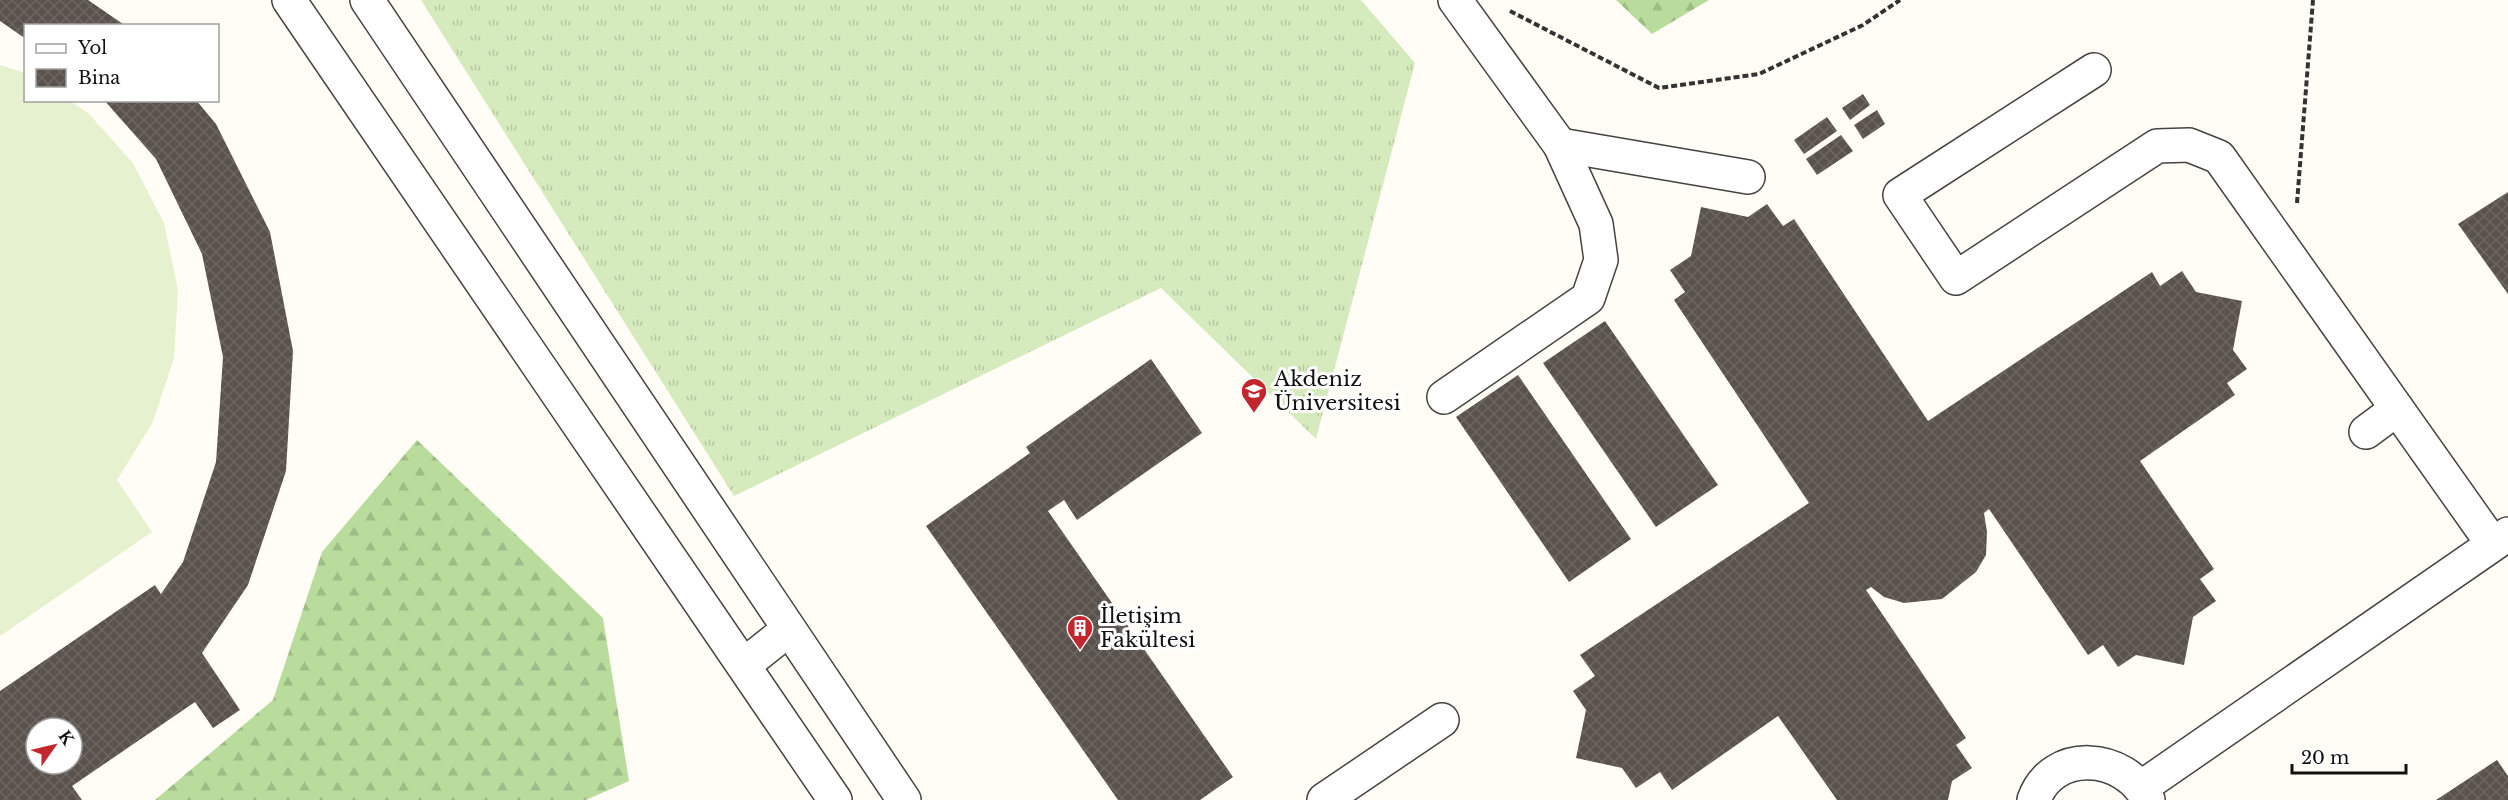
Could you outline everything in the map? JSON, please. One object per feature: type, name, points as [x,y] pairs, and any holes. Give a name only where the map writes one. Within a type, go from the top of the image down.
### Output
[{"type":"street","points":[[289,0],[835,800]]},
{"type":"street","points":[[367,0],[904,800]]},
{"type":"street","points":[[1444,397],[1588,298],[1601,260],[1596,224],[1560,145],[1455,0]]},
{"type":"street","points":[[2034,800],[2036,794],[2052,775],[2075,764],[2100,762],[2123,771],[2145,794],[2500,538],[2397,409],[2219,157],[2189,145],[2157,146],[1956,278],[1900,195],[2094,70]]},
{"type":"street","points":[[1560,145],[1748,177]]},
{"type":"street","points":[[2366,432],[2397,409]]},
{"type":"street","points":[[744,665],[788,630]]},
{"type":"street","points":[[1324,800],[1442,720]]},
{"type":"path","points":[[1509,10],[1659,88],[1760,74],[1863,25],[1900,0]]},
{"type":"path","points":[[2292,260],[2313,0]]},
{"type":"green space","points":[[421,0],[1361,0],[1415,63],[1316,439],[1161,288],[734,496]]},
{"type":"green space","points":[[1616,0],[1709,0],[1652,34]]},
{"type":"green space","points":[[0,65],[24,73],[24,102],[72,102],[88,113],[133,163],[164,223],[178,290],[174,358],[153,422],[117,480],[152,532],[0,636]]},
{"type":"green space","points":[[417,440],[603,618],[629,781],[586,800],[155,800],[273,700],[322,552]]},
{"type":"building","points":[[0,0],[88,0],[123,24],[24,24],[24,38],[0,21]]},
{"type":"building","points":[[1863,94],[1870,105],[1850,120],[1842,108]]},
{"type":"building","points":[[106,102],[198,102],[216,124],[270,232],[293,351],[286,471],[248,585],[202,653],[240,710],[213,728],[195,702],[72,786],[82,800],[0,800],[0,691],[155,585],[161,594],[183,562],[216,462],[223,357],[202,254],[156,159]]},
{"type":"building","points":[[1877,110],[1885,124],[1863,139],[1854,125]]},
{"type":"building","points":[[1827,117],[1837,131],[1804,154],[1794,140]]},
{"type":"building","points":[[1841,135],[1853,151],[1817,175],[1806,159]]},
{"type":"building","points":[[2508,192],[2508,294],[2458,224]]},
{"type":"building","points":[[1767,204],[1783,226],[1794,219],[1928,421],[2152,272],[2160,286],[2182,271],[2196,292],[2242,301],[2233,350],[2247,369],[2227,383],[2235,395],[2140,461],[2214,569],[2200,579],[2216,601],[2193,617],[2184,665],[2136,655],[2118,667],[2103,645],[2088,655],[1989,509],[1984,513],[1987,532],[1986,555],[1976,572],[1942,599],[1904,603],[1884,597],[1871,587],[1866,590],[1966,738],[1956,745],[1972,768],[1952,781],[1948,800],[1837,800],[1778,716],[1672,790],[1660,772],[1636,788],[1622,768],[1576,758],[1586,710],[1573,691],[1595,676],[1580,655],[1809,503],[1674,300],[1685,292],[1670,270],[1691,256],[1701,207],[1748,217]]},
{"type":"building","points":[[1605,321],[1718,485],[1656,527],[1543,363]]},
{"type":"building","name":"İletişim Fakültesi","points":[[1151,359],[1202,433],[1077,520],[1064,500],[1048,511],[1233,777],[1200,800],[1118,800],[926,526],[1030,453],[1026,447]]},
{"type":"building","points":[[1518,375],[1631,539],[1569,582],[1456,417]]},
{"type":"building","points":[[2497,760],[2508,776],[2508,800],[2436,800]]},
{"type":"place","name":"Akdeniz Üniversitesi","points":[[1254,414]]},
{"type":"place","name":"İletişim Fakültesi","points":[[1080,651]]}]
